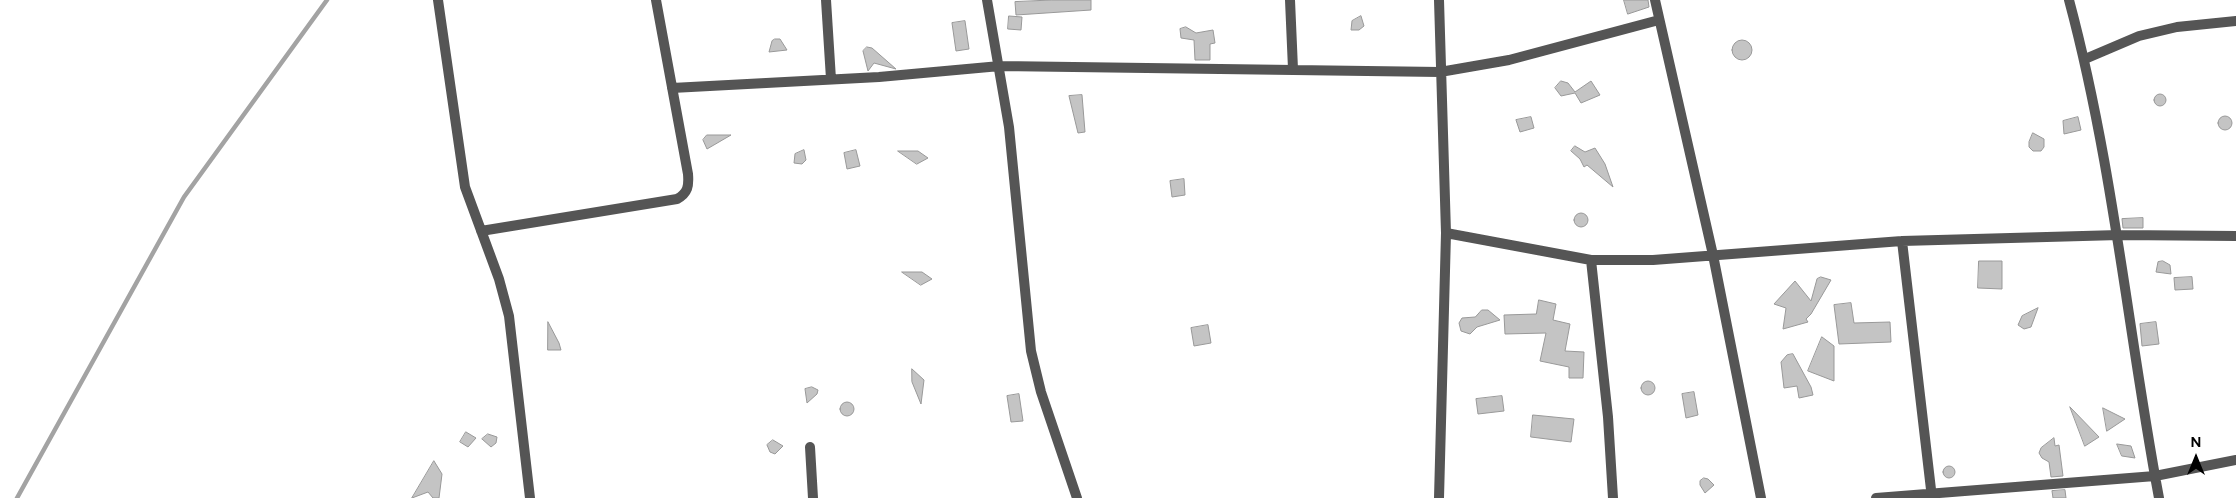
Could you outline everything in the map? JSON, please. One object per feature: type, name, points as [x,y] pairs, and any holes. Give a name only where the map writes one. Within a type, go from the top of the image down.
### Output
[{"type":"street","points":[[438,0],[465,187],[499,279],[509,316],[530,498]]},
{"type":"street","points":[[482,231],[677,199],[688,190],[688,174],[656,0]]},
{"type":"street","points":[[826,0],[831,79]]},
{"type":"street","points":[[987,0],[1000,66],[1009,127],[1031,351],[1041,392],[1077,498]]},
{"type":"street","points":[[1290,0],[1292,69]]},
{"type":"street","points":[[1439,498],[1446,233],[1440,72],[1440,0]]},
{"type":"street","points":[[1655,0],[1713,255],[1761,498]]},
{"type":"street","points":[[2069,0],[2085,59],[2119,235],[2154,476],[2159,498]]},
{"type":"street","points":[[672,88],[880,78],[1000,66],[1440,72],[1509,60],[1659,20]]},
{"type":"street","points":[[2085,59],[2138,36],[2177,27],[2236,21]]},
{"type":"street","points":[[1446,233],[1591,260],[1653,260],[1902,241],[2119,235],[2236,236]]},
{"type":"street","points":[[1902,241],[1932,496]]},
{"type":"street","points":[[1591,260],[1608,417],[1613,498]]},
{"type":"street","points":[[810,447],[813,498]]},
{"type":"street","points":[[1876,498],[1932,496],[2154,476],[2236,460]]},
{"type":"building","points":[[1091,0],[1091,10],[1016,15],[1015,2]]},
{"type":"building","points":[[1624,0],[1648,0],[1649,7],[1628,14]]},
{"type":"building","points":[[1009,16],[1022,17],[1021,30],[1008,29]]},
{"type":"building","points":[[1361,16],[1364,26],[1359,30],[1351,30],[1352,21]]},
{"type":"building","points":[[965,21],[969,49],[956,51],[952,23]]},
{"type":"building","points":[[1186,27],[1196,33],[1213,30],[1215,43],[1210,44],[1210,60],[1195,60],[1194,40],[1181,38],[1180,29]]},
{"type":"building","points":[[780,39],[787,50],[769,52],[772,41]]},
{"type":"building","points":[[1742,40],[1749,43],[1752,50],[1749,57],[1742,60],[1735,57],[1732,50],[1735,43]]},
{"type":"building","points":[[867,47],[872,48],[896,69],[874,63],[868,71],[863,51]]},
{"type":"building","points":[[1561,81],[1568,83],[1575,92],[1591,81],[1600,95],[1581,103],[1575,93],[1561,96],[1555,88]]},
{"type":"building","points":[[2162,94],[2165,95],[2165,105],[2158,106],[2155,105],[2154,98],[2155,95]]},
{"type":"building","points":[[1082,95],[1085,132],[1078,133],[1069,96]]},
{"type":"building","points":[[2225,116],[2230,118],[2232,123],[2230,128],[2225,130],[2220,128],[2218,123],[2220,118]]},
{"type":"building","points":[[1531,117],[1534,128],[1520,132],[1516,120]]},
{"type":"building","points":[[2078,117],[2081,130],[2064,134],[2063,121]]},
{"type":"building","points":[[2033,133],[2044,139],[2044,147],[2041,151],[2033,151],[2029,147]]},
{"type":"building","points":[[707,135],[731,135],[707,149],[703,140]]},
{"type":"building","points":[[1575,146],[1585,152],[1595,148],[1605,164],[1613,187],[1587,165],[1584,167],[1580,159],[1571,151]]},
{"type":"building","points":[[804,150],[806,160],[802,164],[794,163],[795,154]]},
{"type":"building","points":[[856,150],[860,166],[847,169],[844,153]]},
{"type":"building","points":[[898,151],[918,151],[928,158],[917,164]]},
{"type":"building","points":[[1184,179],[1185,195],[1172,197],[1170,181]]},
{"type":"building","points":[[1581,213],[1586,215],[1588,220],[1586,225],[1581,227],[1576,225],[1574,220],[1576,215]]},
{"type":"building","points":[[2143,218],[2143,228],[2123,228],[2122,219]]},
{"type":"building","points":[[1979,261],[2002,261],[2002,289],[1978,288]]},
{"type":"building","points":[[2163,261],[2170,265],[2171,274],[2156,272],[2158,262]]},
{"type":"building","points":[[902,272],[922,272],[932,279],[921,285]]},
{"type":"building","points":[[1821,277],[1831,280],[1811,314],[1806,319],[1808,322],[1783,329],[1786,308],[1774,304],[1795,281],[1811,301],[1817,279]]},
{"type":"building","points":[[2192,277],[2193,289],[2175,290],[2174,278]]},
{"type":"building","points":[[1539,300],[1556,304],[1553,320],[1570,324],[1565,351],[1584,352],[1583,378],[1569,378],[1569,367],[1540,361],[1546,333],[1505,334],[1504,315],[1536,314]]},
{"type":"building","points":[[1851,303],[1854,323],[1890,322],[1891,342],[1839,344],[1834,305]]},
{"type":"building","points":[[2038,308],[2031,327],[2024,329],[2018,325],[2022,316]]},
{"type":"building","points":[[1482,310],[1488,310],[1500,320],[1477,327],[1470,334],[1461,331],[1459,323],[1462,318],[1475,317]]},
{"type":"building","points":[[548,322],[559,343],[561,350],[548,350]]},
{"type":"building","points":[[2156,322],[2159,344],[2142,346],[2140,324]]},
{"type":"building","points":[[1208,325],[1211,343],[1194,346],[1191,328]]},
{"type":"building","points":[[1822,337],[1834,346],[1834,381],[1808,371]]},
{"type":"building","points":[[1793,354],[1811,387],[1813,395],[1799,398],[1797,386],[1784,388],[1781,362],[1787,355]]},
{"type":"building","points":[[912,369],[924,380],[921,404],[912,382]]},
{"type":"building","points":[[1648,381],[1653,383],[1655,388],[1653,393],[1648,395],[1643,393],[1641,388],[1643,383]]},
{"type":"building","points":[[812,387],[818,390],[817,394],[807,403],[805,389]]},
{"type":"building","points":[[1694,392],[1698,415],[1686,418],[1682,394]]},
{"type":"building","points":[[1019,394],[1023,421],[1011,422],[1007,396]]},
{"type":"building","points":[[1502,396],[1504,411],[1478,414],[1476,399]]},
{"type":"building","points":[[847,402],[852,404],[854,409],[852,414],[847,416],[842,414],[840,409],[842,404]]},
{"type":"building","points":[[2070,407],[2099,437],[2085,446]]},
{"type":"building","points":[[2103,408],[2125,419],[2107,431]]},
{"type":"building","points":[[1533,415],[1574,419],[1571,442],[1531,437]]},
{"type":"building","points":[[466,432],[476,438],[468,447],[460,442]]},
{"type":"building","points":[[488,434],[497,437],[496,443],[491,447],[482,439]]},
{"type":"building","points":[[2054,438],[2055,446],[2059,445],[2063,476],[2051,477],[2049,462],[2042,458],[2039,453],[2041,448]]},
{"type":"building","points":[[773,440],[783,446],[775,454],[770,452],[767,445]]},
{"type":"building","points":[[2117,444],[2131,446],[2135,458],[2122,456]]},
{"type":"building","points":[[434,461],[442,474],[439,498],[433,498],[428,492],[412,498]]},
{"type":"building","points":[[1951,466],[1954,467],[1954,477],[1947,478],[1944,477],[1943,470],[1944,467]]},
{"type":"building","points":[[1704,478],[1714,485],[1705,493],[1700,485],[1700,481]]},
{"type":"building","points":[[2065,490],[2066,498],[2053,498],[2052,491]]},
{"type":"waterway","points":[[17,498],[184,197],[327,0]]}]
